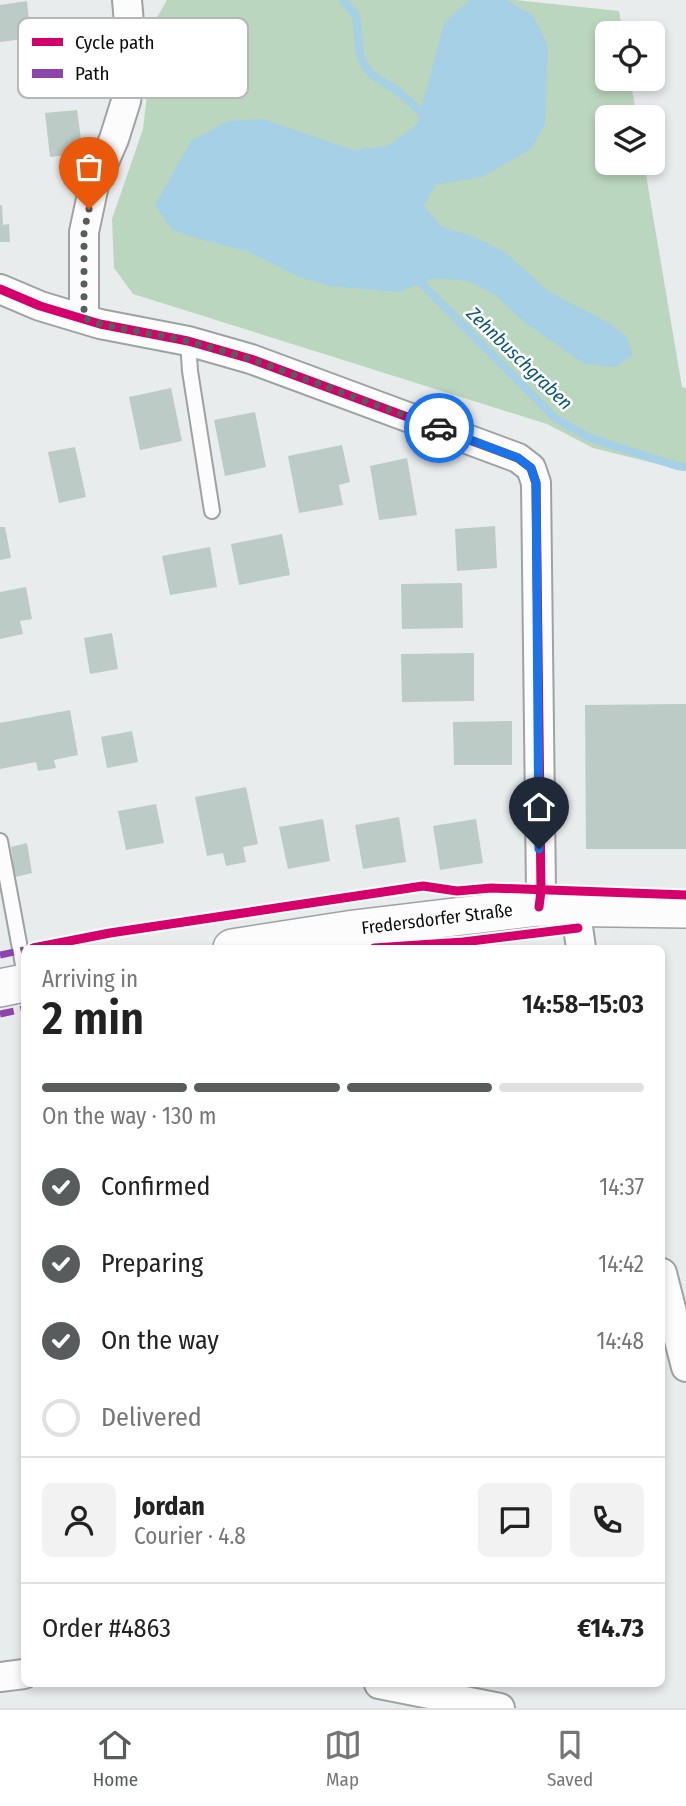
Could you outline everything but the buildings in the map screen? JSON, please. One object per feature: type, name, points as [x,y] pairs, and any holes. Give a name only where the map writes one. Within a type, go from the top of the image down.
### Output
[{"type":"street","points":[[127,0],[129,18]]},
{"type":"street","points":[[84,318],[84,232],[94,185],[114,139],[127,98]]},
{"type":"street","points":[[0,289],[40,306],[100,324],[188,341],[251,359],[518,458],[531,468],[536,483],[541,891],[539,907]]},
{"type":"street","points":[[575,906],[581,945]]},
{"type":"street","name":"Fredersdorfer Straße","points":[[251,945],[354,929],[539,907],[686,909]]},
{"type":"street","points":[[0,988],[21,984]]},
{"type":"street","points":[[665,1285],[686,1367]]},
{"type":"street","points":[[0,1677],[21,1674]]},
{"type":"street","points":[[394,1687],[500,1708]]},
{"type":"lane","points":[[188,341],[190,371],[212,510]]},
{"type":"lane","points":[[0,841],[21,954]]},
{"type":"green space","points":[[167,0],[515,0],[619,11],[621,21],[595,21],[595,91],[632,91],[635,105],[595,105],[595,175],[646,175],[682,387],[686,388],[686,471],[593,448],[547,424],[133,294],[114,268],[112,219],[143,129],[147,98],[248,98],[248,18],[157,18]]},
{"type":"water","points":[[470,0],[506,0],[533,15],[548,45],[545,124],[531,149],[482,177],[435,185],[424,206],[441,226],[475,237],[506,253],[548,291],[609,323],[626,336],[633,355],[615,367],[584,364],[523,321],[495,295],[468,281],[434,278],[398,292],[329,286],[299,277],[247,251],[172,230],[155,205],[191,141],[228,121],[263,119],[353,150],[387,146],[417,125],[444,23]]},
{"type":"waterway","name":"Zehnbuschgraben","points":[[343,0],[356,16],[360,56],[365,66],[372,75],[398,91],[421,112]]},
{"type":"waterway","name":"Zehnbuschgraben","points":[[421,283],[555,418],[590,438],[686,467]]},
{"type":"marked path","points":[[0,955],[21,951]]},
{"type":"marked path","points":[[0,1014],[21,1010]]},
{"type":"cycle path","points":[[0,289],[40,306],[100,324],[188,341],[251,359],[518,458],[531,468],[536,483],[541,891],[539,907]]},
{"type":"cycle path","points":[[48,945],[110,933],[423,886],[457,891],[491,888],[686,895]]},
{"type":"cycle path","points":[[418,945],[578,928]]},
{"type":"way so far","points":[[89,209],[84,232],[84,318],[100,324],[188,341],[251,359],[439,428]]},
{"type":"route","points":[[439,428],[518,458],[531,468],[536,483],[539,849]]}]
